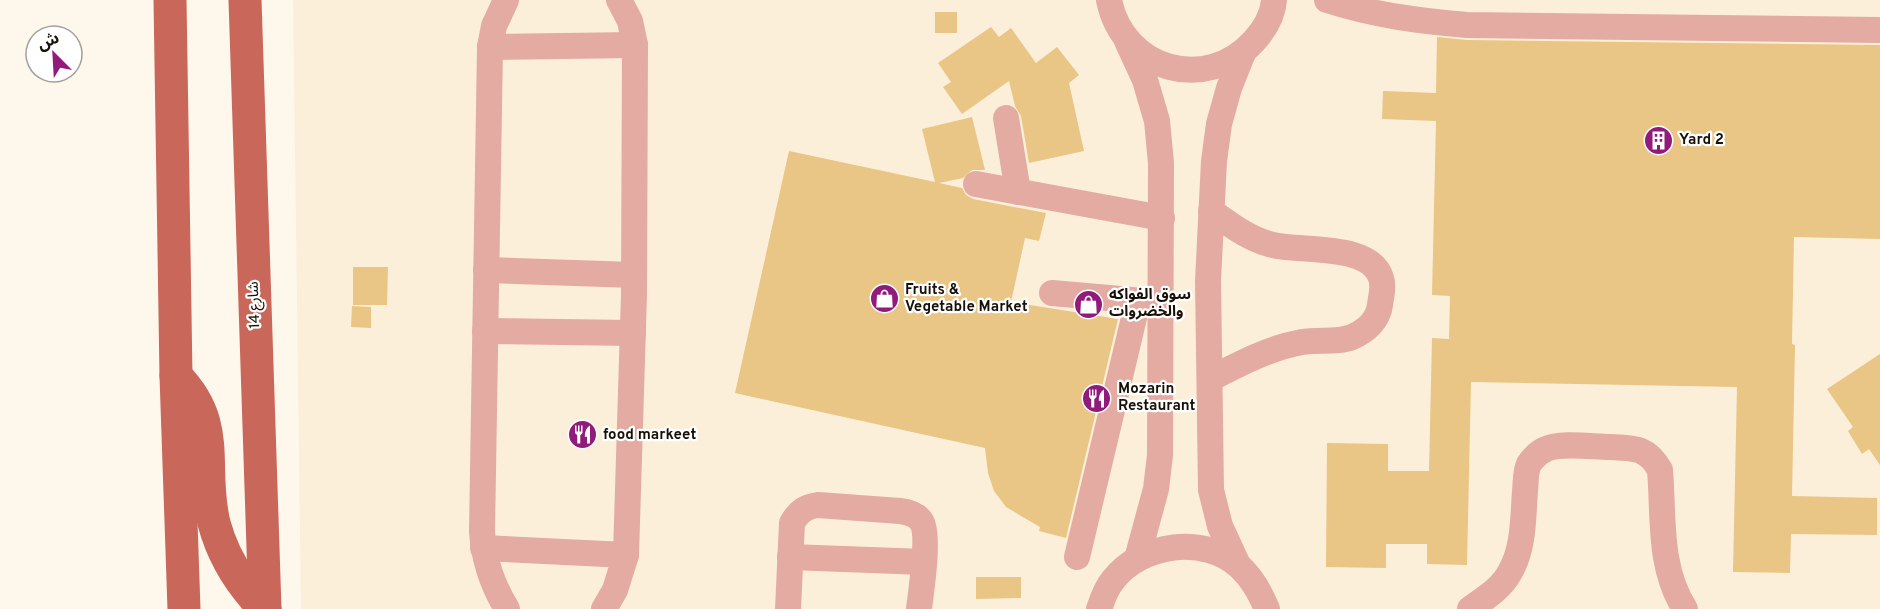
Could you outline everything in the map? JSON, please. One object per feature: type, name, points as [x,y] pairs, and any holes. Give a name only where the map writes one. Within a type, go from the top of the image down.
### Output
[{"type":"main road","points":[[170,0],[176,376],[184,609]]},
{"type":"main road","name":"شارع 14","points":[[245,0],[265,609]]},
{"type":"main road","points":[[176,376],[188,388],[204,418],[214,521],[227,560],[238,578],[265,609]]},
{"type":"street","points":[[506,0],[494,26],[490,47],[483,548],[496,591],[507,609]]},
{"type":"street","points":[[604,609],[615,590],[626,555],[633,333],[635,45],[630,21],[619,0]]},
{"type":"street","points":[[1077,557],[1150,302],[1162,218],[1161,163],[1157,121],[1145,80],[1113,17],[1109,0]]},
{"type":"street","points":[[1127,41],[1152,61],[1182,70],[1214,68],[1243,53],[1262,33],[1274,0]]},
{"type":"street","points":[[1327,0],[1381,15],[1467,25],[1880,30]]},
{"type":"street","points":[[490,47],[635,45]]},
{"type":"street","points":[[1243,53],[1229,88],[1219,124],[1211,211],[1208,281],[1211,490],[1220,526],[1238,565],[1256,585],[1267,609]]},
{"type":"street","points":[[1006,118],[1018,192]]},
{"type":"street","points":[[976,184],[1162,218]]},
{"type":"street","points":[[1210,379],[1283,346],[1350,338],[1365,330],[1378,316],[1382,286],[1374,264],[1362,257],[1341,252],[1285,248],[1269,244],[1247,237],[1211,211]]},
{"type":"street","points":[[486,270],[634,275]]},
{"type":"street","points":[[1052,293],[1150,302]]},
{"type":"street","points":[[1137,559],[1156,489],[1161,455],[1150,302]]},
{"type":"street","points":[[485,331],[633,333]]},
{"type":"street","points":[[1470,609],[1497,590],[1510,574],[1518,556],[1528,466],[1535,455],[1546,448],[1558,446],[1631,448],[1643,451],[1654,459],[1660,470],[1665,555],[1670,578],[1685,609]]},
{"type":"street","points":[[788,609],[792,523],[798,513],[807,506],[818,505],[912,513],[921,520],[925,530],[919,609]]},
{"type":"street","points":[[1099,609],[1113,579],[1137,559],[1162,549],[1189,546],[1215,552],[1238,565]]},
{"type":"street","points":[[483,548],[626,555]]},
{"type":"street","points":[[790,557],[924,562]]},
{"type":"shaded area","name":"سوق الفواكه والخضروات","points":[[293,0],[1880,0],[1880,609],[301,609]]},
{"type":"building","points":[[935,12],[957,12],[957,33],[935,33]]},
{"type":"building","points":[[991,27],[999,37],[1011,28],[1036,63],[1057,47],[1079,75],[1069,83],[1084,151],[1029,163],[1021,116],[1015,106],[1009,81],[962,114],[943,87],[951,82],[938,63]]},
{"type":"building","points":[[1437,37],[1467,40],[1880,45],[1880,239],[1794,237],[1792,344],[1795,345],[1792,496],[1877,498],[1877,535],[1791,534],[1790,573],[1733,572],[1737,387],[1471,382],[1467,565],[1427,564],[1427,544],[1386,544],[1386,568],[1326,567],[1327,443],[1388,444],[1388,471],[1429,471],[1432,338],[1449,339],[1450,296],[1432,295],[1436,121],[1382,119],[1383,91],[1436,93]]},
{"type":"building","name":"Fruits & Vegetable Market","points":[[972,117],[985,170],[972,170],[963,178],[939,183],[962,188],[966,195],[973,199],[1046,213],[1039,241],[1025,238],[1011,302],[1118,319],[1066,538],[1039,531],[1040,527],[1006,507],[994,491],[988,473],[985,448],[735,393],[789,151],[935,182],[922,129]]},
{"type":"building","points":[[353,267],[388,267],[387,305],[353,305]]},
{"type":"building","points":[[352,306],[371,307],[371,328],[351,327]]},
{"type":"building","points":[[1880,354],[1880,465],[1869,449],[1862,454],[1848,431],[1853,427],[1827,389]]},
{"type":"building","points":[[976,577],[1021,577],[1021,598],[976,599]]},
{"type":"place","name":"Yard 2","points":[[1658,140]]},
{"type":"place","name":"Fruits & Vegetable Market","points":[[884,299]]},
{"type":"place","name":"سوق الفواكه والخضروات","points":[[1088,304]]},
{"type":"place","name":"Mozarin Restaurant","points":[[1097,398]]},
{"type":"place","name":"food markeet","points":[[582,435]]}]
